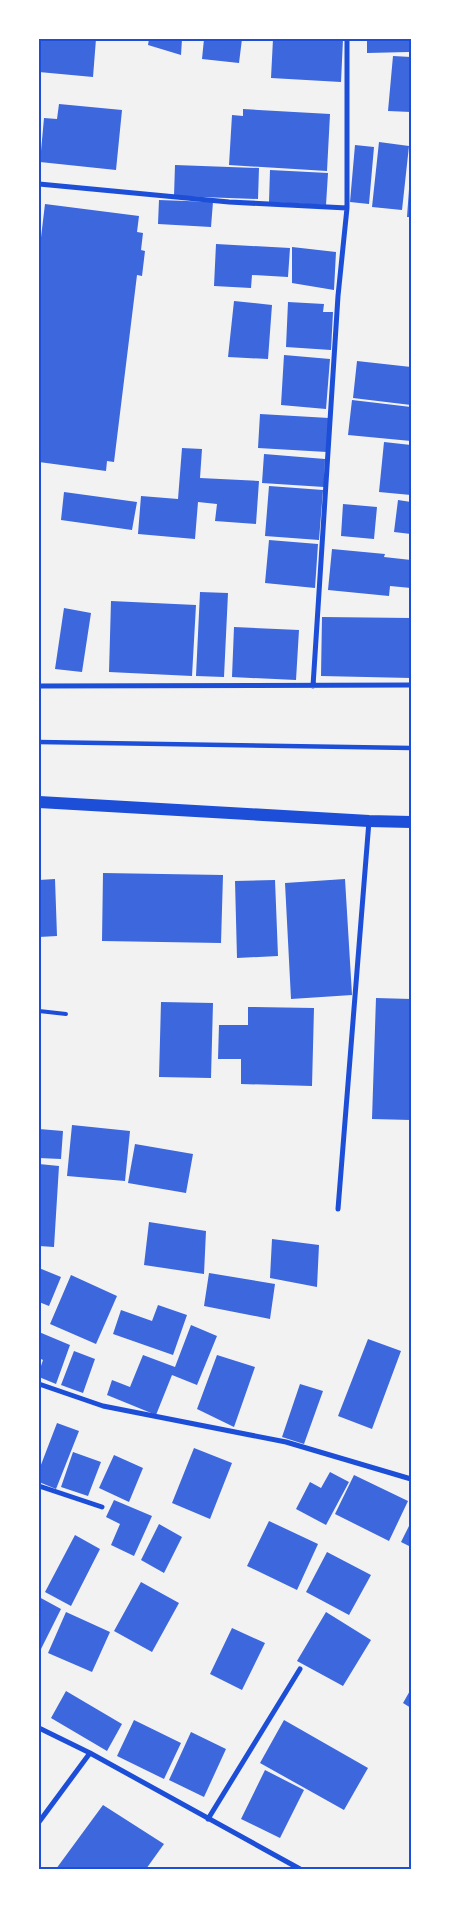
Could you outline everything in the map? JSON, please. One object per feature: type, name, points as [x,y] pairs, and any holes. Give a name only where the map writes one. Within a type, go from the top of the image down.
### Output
[{"type":"main road","points":[[39,802],[411,822]]},
{"type":"street","points":[[313,686],[338,296],[347,208],[347,39]]},
{"type":"street","points":[[39,184],[229,202],[347,208]]},
{"type":"street","points":[[39,686],[411,685]]},
{"type":"street","points":[[39,742],[411,748]]},
{"type":"street","points":[[338,1209],[369,821]]},
{"type":"street","points":[[39,1384],[103,1406],[286,1442],[411,1479]]},
{"type":"street","points":[[39,1486],[102,1507]]},
{"type":"street","points":[[208,1819],[300,1669]]},
{"type":"street","points":[[39,1728],[90,1753],[300,1869]]},
{"type":"street","points":[[39,1822],[90,1753]]},
{"type":"lane","points":[[39,1012],[66,1014]]},
{"type":"building","points":[[39,39],[96,39],[93,77],[39,72]]},
{"type":"building","points":[[149,39],[182,39],[181,55],[148,45]]},
{"type":"building","points":[[204,39],[242,39],[239,63],[202,59]]},
{"type":"building","points":[[273,39],[343,39],[341,82],[271,78]]},
{"type":"building","points":[[367,39],[409,39],[409,52],[367,53]]},
{"type":"building","points":[[393,56],[411,57],[411,112],[388,111]]},
{"type":"building","points":[[59,104],[122,110],[116,170],[40,162],[44,118],[57,119]]},
{"type":"building","points":[[243,109],[330,114],[327,171],[229,165],[232,115],[243,116]]},
{"type":"building","points":[[379,142],[409,146],[402,210],[372,207]]},
{"type":"building","points":[[355,145],[374,147],[369,204],[350,202]]},
{"type":"building","points":[[175,165],[259,168],[258,199],[174,196]]},
{"type":"building","points":[[270,170],[328,173],[326,205],[269,202]]},
{"type":"building","points":[[409,189],[411,189],[411,217],[407,217]]},
{"type":"building","points":[[159,200],[213,202],[211,227],[158,224]]},
{"type":"building","points":[[45,204],[139,216],[137,232],[143,233],[141,250],[145,251],[142,276],[137,275],[114,462],[107,461],[106,471],[39,462],[39,254]]},
{"type":"building","points":[[216,244],[290,248],[288,277],[252,275],[251,288],[214,286]]},
{"type":"building","points":[[292,247],[336,252],[334,290],[292,283]]},
{"type":"building","points":[[234,301],[272,305],[268,359],[228,357]]},
{"type":"building","points":[[288,302],[324,304],[323,312],[333,312],[331,350],[286,347]]},
{"type":"building","points":[[284,355],[330,359],[326,409],[281,405]]},
{"type":"building","points":[[357,361],[411,367],[411,405],[353,398]]},
{"type":"building","points":[[352,400],[411,407],[411,441],[348,435]]},
{"type":"building","points":[[260,414],[329,418],[327,452],[258,448]]},
{"type":"building","points":[[384,442],[411,445],[411,495],[379,492]]},
{"type":"building","points":[[182,448],[202,449],[200,478],[259,481],[256,524],[215,521],[217,504],[198,502],[195,539],[138,534],[141,496],[178,499]]},
{"type":"building","points":[[264,454],[325,459],[324,487],[262,483]]},
{"type":"building","points":[[269,486],[323,490],[319,540],[265,536]]},
{"type":"building","points":[[64,492],[137,502],[132,530],[61,520]]},
{"type":"building","points":[[398,500],[411,502],[411,534],[394,532]]},
{"type":"building","points":[[343,504],[377,507],[374,539],[341,536]]},
{"type":"building","points":[[269,540],[318,544],[315,588],[265,583]]},
{"type":"building","points":[[332,549],[385,554],[384,557],[411,560],[411,588],[390,586],[389,596],[328,590]]},
{"type":"building","points":[[200,592],[228,593],[224,677],[196,676]]},
{"type":"building","points":[[111,601],[196,605],[192,676],[109,672]]},
{"type":"building","points":[[64,608],[91,613],[82,672],[55,669]]},
{"type":"building","points":[[322,617],[411,618],[411,678],[321,676]]},
{"type":"building","points":[[234,627],[299,630],[296,680],[232,677]]},
{"type":"building","points":[[103,873],[223,875],[221,943],[102,941]]},
{"type":"building","points":[[55,879],[57,936],[39,937],[39,880]]},
{"type":"building","points":[[345,879],[352,995],[291,999],[285,883]]},
{"type":"building","points":[[275,880],[278,956],[237,958],[235,881]]},
{"type":"building","points":[[376,998],[411,999],[411,1120],[372,1119]]},
{"type":"building","points":[[161,1002],[213,1003],[211,1078],[159,1077]]},
{"type":"building","points":[[248,1007],[314,1008],[312,1086],[241,1084],[241,1059],[218,1059],[219,1025],[248,1025]]},
{"type":"building","points":[[72,1125],[130,1131],[125,1181],[67,1176]]},
{"type":"building","points":[[39,1129],[63,1131],[61,1159],[39,1158]]},
{"type":"building","points":[[135,1144],[193,1154],[186,1193],[128,1183]]},
{"type":"building","points":[[39,1164],[59,1166],[54,1247],[39,1246]]},
{"type":"building","points":[[149,1222],[206,1231],[204,1274],[144,1265]]},
{"type":"building","points":[[272,1239],[319,1245],[317,1287],[270,1278]]},
{"type":"building","points":[[39,1268],[61,1277],[49,1306],[39,1302]]},
{"type":"building","points":[[209,1273],[275,1284],[270,1319],[204,1306]]},
{"type":"building","points":[[71,1275],[117,1296],[96,1344],[50,1324]]},
{"type":"building","points":[[158,1305],[187,1315],[173,1355],[113,1334],[121,1310],[152,1321]]},
{"type":"building","points":[[191,1325],[217,1336],[197,1385],[172,1375],[156,1415],[107,1395],[112,1380],[130,1387],[143,1355],[175,1367]]},
{"type":"building","points":[[39,1332],[70,1345],[56,1384],[39,1377],[43,1360],[39,1358]]},
{"type":"building","points":[[368,1339],[401,1351],[372,1429],[338,1416]]},
{"type":"building","points":[[74,1351],[95,1359],[83,1393],[61,1385]]},
{"type":"building","points":[[217,1355],[255,1367],[234,1427],[197,1409]]},
{"type":"building","points":[[300,1384],[323,1391],[304,1444],[282,1437]]},
{"type":"building","points":[[57,1423],[79,1431],[56,1489],[39,1482],[39,1470]]},
{"type":"building","points":[[194,1448],[232,1463],[210,1519],[172,1503]]},
{"type":"building","points":[[73,1452],[101,1462],[88,1496],[61,1487]]},
{"type":"building","points":[[114,1455],[143,1468],[129,1502],[99,1488]]},
{"type":"building","points":[[330,1472],[349,1482],[326,1525],[296,1509],[310,1482],[321,1488]]},
{"type":"building","points":[[354,1475],[408,1501],[389,1541],[335,1514]]},
{"type":"building","points":[[114,1500],[152,1516],[134,1556],[111,1545],[120,1524],[106,1517]]},
{"type":"building","points":[[269,1521],[318,1544],[297,1590],[247,1566]]},
{"type":"building","points":[[411,1522],[411,1547],[401,1542]]},
{"type":"building","points":[[159,1524],[182,1537],[164,1573],[141,1560]]},
{"type":"building","points":[[75,1535],[100,1549],[71,1606],[45,1592]]},
{"type":"building","points":[[327,1552],[371,1575],[349,1615],[306,1592]]},
{"type":"building","points":[[141,1582],[179,1603],[152,1652],[114,1631]]},
{"type":"building","points":[[39,1597],[61,1609],[39,1653]]},
{"type":"building","points":[[66,1612],[110,1632],[92,1672],[48,1653]]},
{"type":"building","points":[[326,1612],[371,1640],[343,1686],[297,1661]]},
{"type":"building","points":[[232,1628],[265,1643],[242,1690],[210,1674]]},
{"type":"building","points":[[411,1689],[411,1708],[403,1703]]},
{"type":"building","points":[[66,1691],[122,1724],[107,1751],[51,1718]]},
{"type":"building","points":[[134,1720],[181,1743],[164,1779],[117,1756]]},
{"type":"building","points":[[284,1720],[368,1768],[344,1810],[260,1763]]},
{"type":"building","points":[[191,1732],[226,1749],[204,1797],[169,1780]]},
{"type":"building","points":[[265,1770],[304,1790],[280,1838],[241,1819]]},
{"type":"building","points":[[103,1805],[164,1844],[146,1869],[56,1869]]}]
